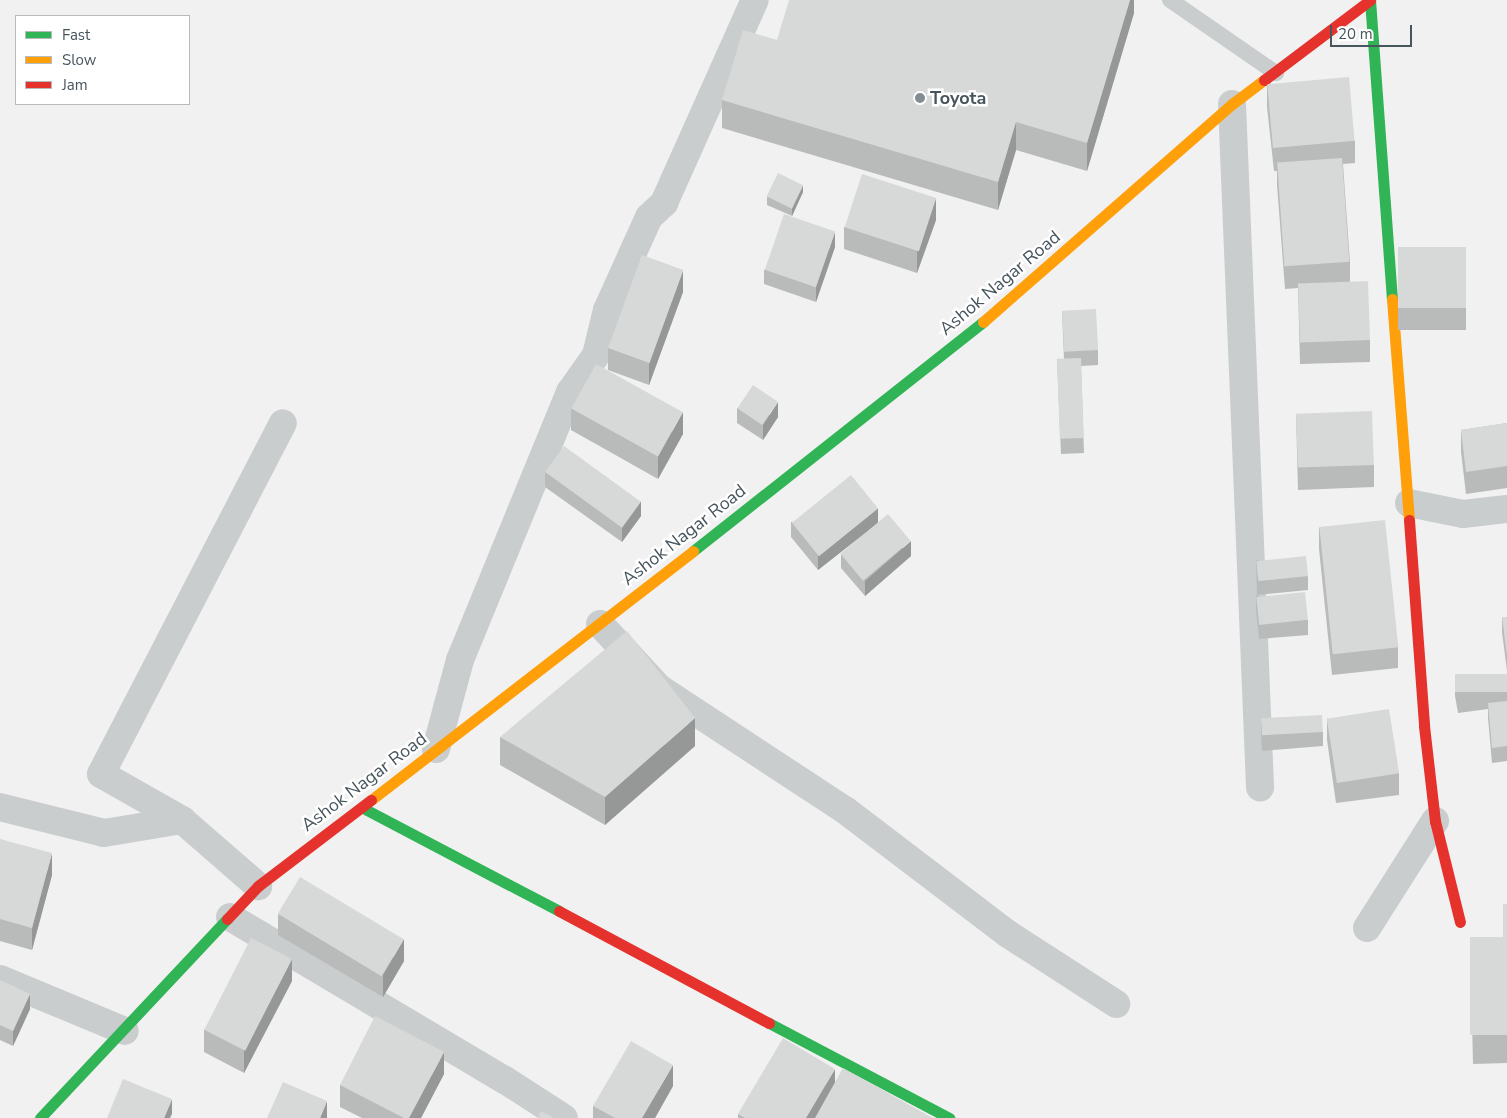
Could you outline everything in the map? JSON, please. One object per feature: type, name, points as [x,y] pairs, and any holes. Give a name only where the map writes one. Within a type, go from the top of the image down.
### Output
[{"type":"street","points":[[436,749],[460,660],[570,392],[596,355],[611,302],[649,217],[664,203],[755,0]]},
{"type":"street","points":[[1370,0],[1409,503],[1424,726],[1435,821],[1460,922]]},
{"type":"street","name":"Ashok Nagar Road","points":[[40,1118],[125,1031],[258,886],[323,834],[363,808],[436,749],[600,624],[995,313],[1232,104],[1276,73],[1370,0]]},
{"type":"street","points":[[1232,104],[1260,787]]},
{"type":"street","points":[[258,886],[182,820],[101,774],[283,424]]},
{"type":"street","points":[[1409,503],[1463,514],[1507,509]]},
{"type":"street","points":[[600,624],[658,688],[845,810],[1008,934],[1116,1004]]},
{"type":"street","points":[[0,806],[104,833],[182,820]]},
{"type":"street","points":[[363,808],[949,1118]]},
{"type":"street","points":[[1367,928],[1435,821]]},
{"type":"street","points":[[230,917],[506,1080],[564,1118]]},
{"type":"street","points":[[0,979],[125,1031]]},
{"type":"lane","points":[[1170,0],[1276,73]]},
{"type":"building","name":"Toyota","points":[[789,0],[1130,0],[1087,143],[1016,122],[998,182],[722,100],[743,30],[777,40]]},
{"type":"building","points":[[1349,77],[1355,141],[1273,148],[1267,84]]},
{"type":"building","points":[[1342,158],[1349,262],[1284,266],[1277,163]]},
{"type":"building","points":[[778,173],[803,185],[792,209],[767,196]]},
{"type":"building","points":[[862,174],[936,198],[919,251],[845,227]]},
{"type":"building","points":[[784,214],[835,232],[816,287],[765,270]]},
{"type":"building","points":[[1398,247],[1466,247],[1466,308],[1398,308]]},
{"type":"building","points":[[642,255],[683,270],[649,363],[608,348]]},
{"type":"building","points":[[1368,281],[1370,340],[1300,342],[1298,283]]},
{"type":"building","points":[[1096,309],[1098,350],[1064,352],[1062,311]]},
{"type":"building","points":[[1081,358],[1084,438],[1060,439],[1057,359]]},
{"type":"building","points":[[596,364],[683,412],[658,457],[571,409]]},
{"type":"building","points":[[753,385],[778,402],[762,425],[737,408]]},
{"type":"building","points":[[1372,411],[1374,465],[1298,468],[1296,414]]},
{"type":"building","points":[[1507,423],[1507,466],[1466,472],[1461,430]]},
{"type":"building","points":[[564,446],[641,502],[622,528],[545,472]]},
{"type":"building","points":[[851,475],[878,508],[819,556],[792,523]]},
{"type":"building","points":[[888,514],[910,541],[863,581],[841,554]]},
{"type":"building","points":[[1385,520],[1398,647],[1333,654],[1319,527]]},
{"type":"building","points":[[1306,556],[1308,576],[1258,581],[1256,561]]},
{"type":"building","points":[[1305,592],[1308,620],[1259,625],[1256,597]]},
{"type":"building","points":[[1502,617],[1507,617],[1507,656]]},
{"type":"building","points":[[627,631],[695,718],[605,797],[500,737]]},
{"type":"building","points":[[1455,674],[1507,674],[1507,692],[1455,692]]},
{"type":"building","points":[[1507,701],[1507,746],[1492,748],[1488,703]]},
{"type":"building","points":[[1389,709],[1399,773],[1337,783],[1327,719]]},
{"type":"building","points":[[1322,715],[1323,732],[1262,735],[1261,718]]},
{"type":"building","points":[[0,839],[52,853],[32,928],[0,919]]},
{"type":"building","points":[[300,877],[404,939],[382,976],[278,914]]},
{"type":"building","points":[[1503,904],[1507,904],[1507,937],[1503,937]]},
{"type":"building","points":[[1470,937],[1507,937],[1507,1035],[1470,1035]]},
{"type":"building","points":[[251,938],[292,959],[245,1051],[204,1030]]},
{"type":"building","points":[[0,980],[30,994],[13,1031],[0,1025]]},
{"type":"building","points":[[375,1016],[444,1052],[409,1118],[404,1118],[340,1085]]},
{"type":"building","points":[[783,1038],[835,1069],[806,1118],[745,1118],[738,1114]]},
{"type":"building","points":[[631,1041],[673,1065],[642,1118],[615,1118],[593,1106]]},
{"type":"building","points":[[843,1068],[933,1118],[815,1118]]},
{"type":"building","points":[[123,1079],[172,1099],[164,1118],[107,1118]]},
{"type":"building","points":[[283,1082],[327,1101],[320,1118],[267,1118]]},
{"type":"building","points":[[541,1111],[554,1118],[538,1118]]},
{"type":"traffic: fast","points":[[1370,0],[1392,299]]},
{"type":"traffic: fast","points":[[693,551],[983,322]]},
{"type":"traffic: fast","points":[[363,808],[559,911]]},
{"type":"traffic: fast","points":[[40,1118],[227,919]]},
{"type":"traffic: fast","points":[[769,1023],[949,1118]]},
{"type":"traffic: slow","points":[[983,322],[1232,104],[1264,80]]},
{"type":"traffic: slow","points":[[1392,299],[1409,520]]},
{"type":"traffic: slow","points":[[371,800],[693,551]]},
{"type":"traffic: jam","points":[[1264,80],[1370,0]]},
{"type":"traffic: jam","points":[[1409,520],[1424,726],[1435,821],[1460,922]]},
{"type":"traffic: jam","points":[[227,919],[258,886],[371,800]]},
{"type":"traffic: jam","points":[[559,911],[769,1023]]},
{"type":"place","name":"Toyota","points":[[920,98]]}]
